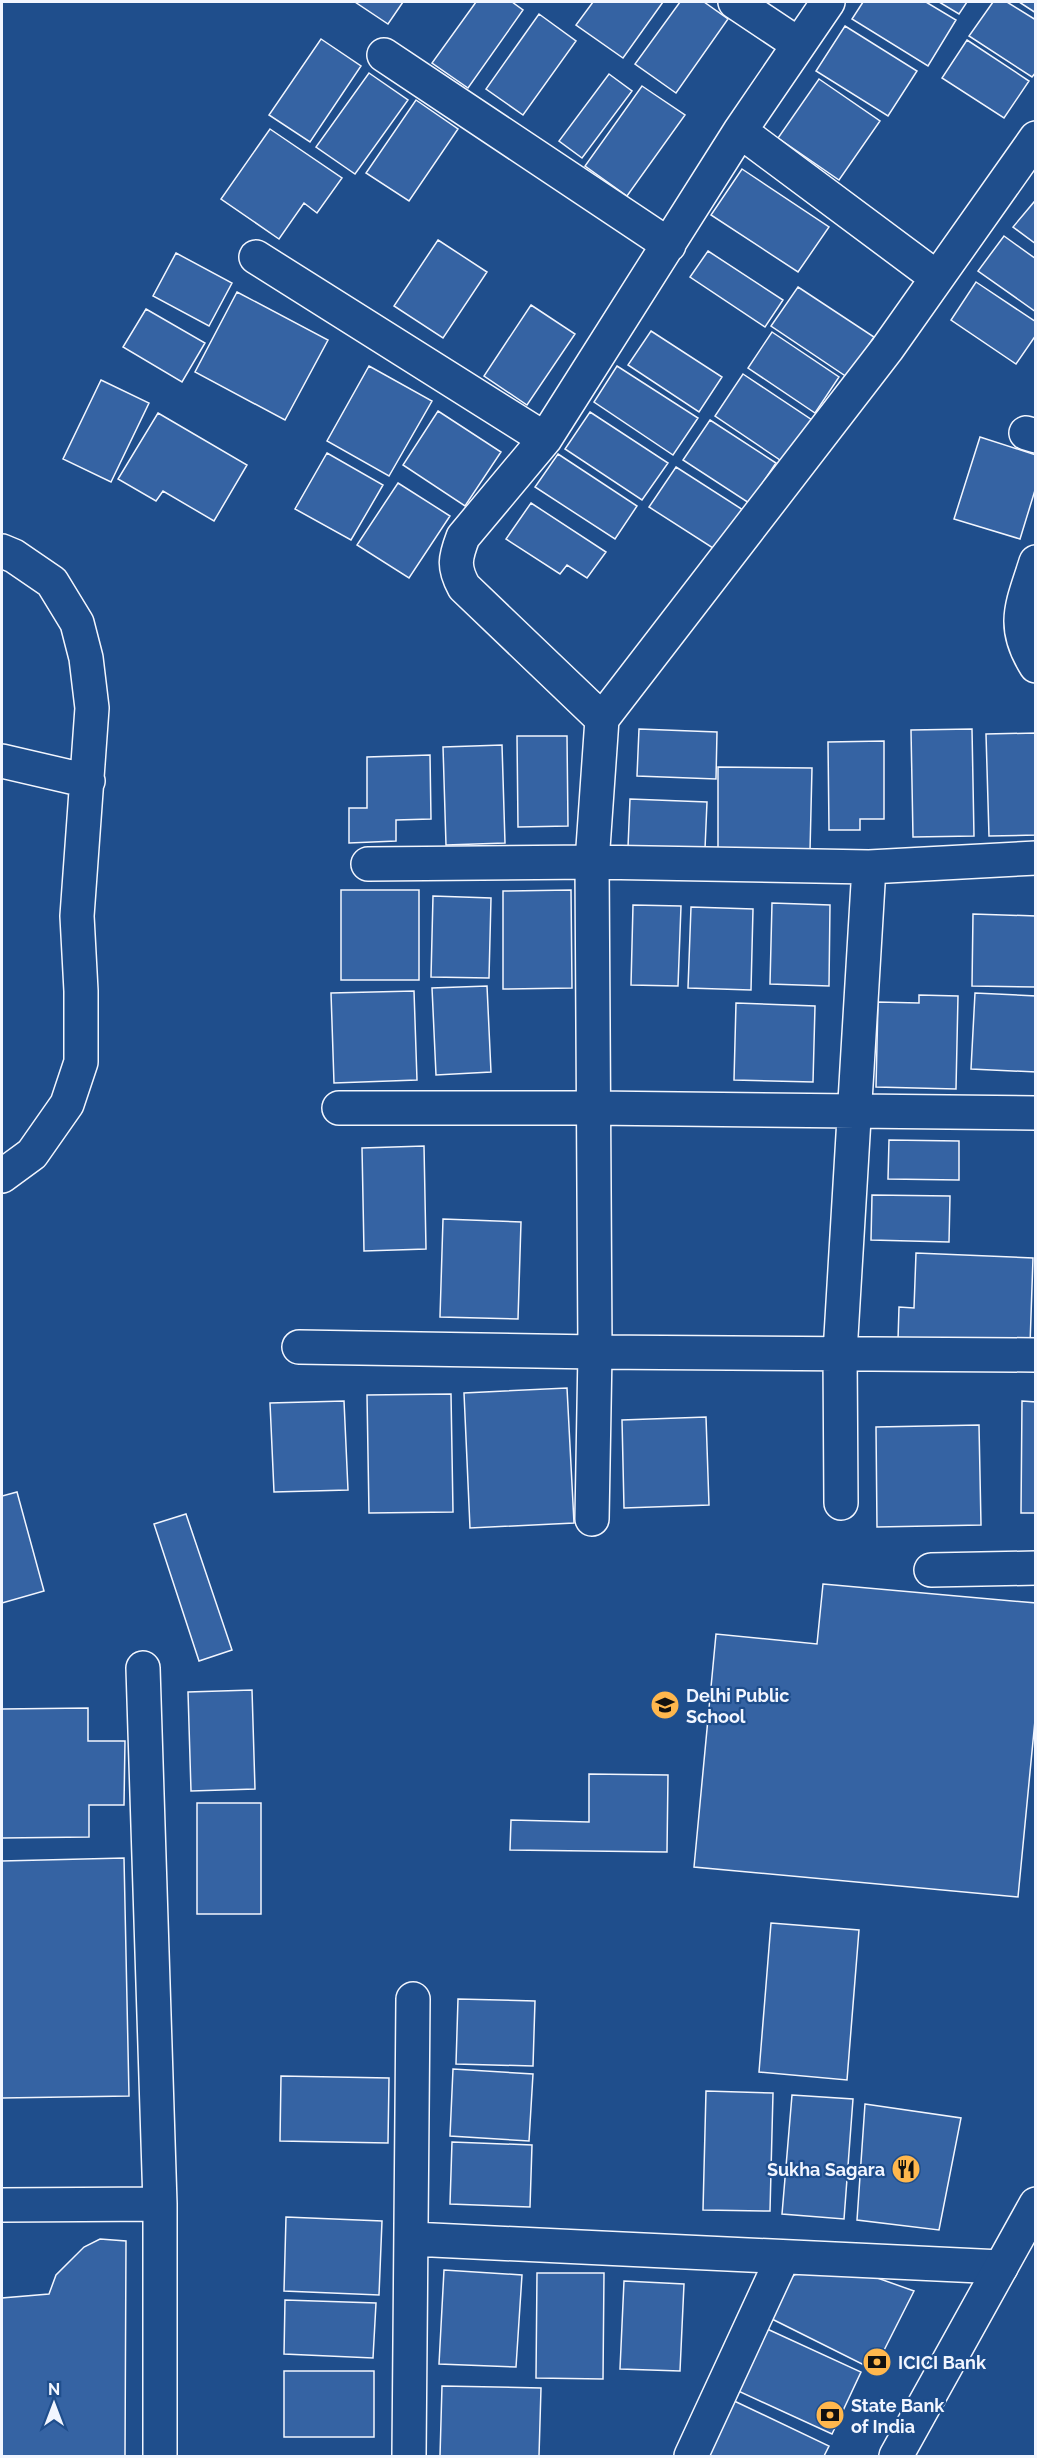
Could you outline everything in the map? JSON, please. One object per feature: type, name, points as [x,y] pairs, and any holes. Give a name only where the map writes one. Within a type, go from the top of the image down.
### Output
[{"type":"street","points":[[735,2],[798,44]]},
{"type":"street","points":[[601,729],[464,587],[455,570],[458,550],[463,537],[545,439],[740,131],[828,2]]},
{"type":"street","points":[[384,55],[669,245]]},
{"type":"street","points":[[740,131],[936,277]]},
{"type":"street","points":[[592,1519],[595,1108],[592,862],[601,729],[887,349],[936,277],[1035,141]]},
{"type":"street","points":[[256,256],[545,439]]},
{"type":"street","points":[[2,551],[14,555],[52,582],[77,623],[86,658],[92,708],[77,916],[81,991],[81,1062],[67,1104],[32,1154],[2,1176]]},
{"type":"street","points":[[1035,562],[1020,618],[1026,651],[1035,666]]},
{"type":"street","points":[[2,761],[88,781]]},
{"type":"street","points":[[368,864],[592,862],[869,867],[1035,858]]},
{"type":"street","points":[[841,1503],[840,1353],[869,867]]},
{"type":"street","points":[[339,1108],[595,1108],[1035,1113]]},
{"type":"street","points":[[299,1347],[1035,1355]]},
{"type":"street","points":[[931,1570],[1035,1568]]},
{"type":"street","points":[[143,1668],[159,2204],[160,2457]]},
{"type":"street","points":[[409,2457],[413,1999]]},
{"type":"street","points":[[2,2205],[159,2204]]},
{"type":"street","points":[[896,2457],[1035,2204]]},
{"type":"street","points":[[412,2240],[1001,2267]]},
{"type":"street","points":[[691,2457],[783,2257]]},
{"type":"building","points":[[355,2],[403,2],[388,24]]},
{"type":"building","points":[[476,2],[512,2],[523,10],[468,88],[432,63]]},
{"type":"building","points":[[593,2],[663,2],[623,58],[576,25]]},
{"type":"building","points":[[680,2],[704,2],[728,19],[676,93],[635,64]]},
{"type":"building","points":[[863,2],[926,2],[956,20],[928,66],[852,19]]},
{"type":"building","points":[[939,2],[967,2],[959,14]]},
{"type":"building","points":[[993,2],[1007,2],[1036,20],[1036,72],[1032,77],[969,36]]},
{"type":"building","points":[[1019,2],[1036,2],[1036,13]]},
{"type":"building","points":[[539,14],[576,41],[523,115],[486,89]]},
{"type":"building","points":[[845,26],[917,71],[888,116],[816,71]]},
{"type":"building","points":[[321,39],[361,66],[310,142],[269,115]]},
{"type":"building","points":[[967,40],[1029,81],[1004,118],[942,78]]},
{"type":"building","points":[[369,73],[408,100],[355,174],[316,147]]},
{"type":"building","points":[[609,74],[632,91],[582,158],[559,141]]},
{"type":"building","points":[[819,79],[880,121],[839,180],[778,138]]},
{"type":"building","points":[[642,86],[685,115],[627,196],[585,166]]},
{"type":"building","points":[[416,100],[458,129],[409,201],[366,173]]},
{"type":"building","points":[[270,129],[342,178],[317,213],[304,203],[279,239],[221,199]]},
{"type":"building","points":[[742,169],[829,227],[798,272],[711,215]]},
{"type":"building","points":[[1034,202],[1036,203],[1036,244],[1013,227]]},
{"type":"building","points":[[1004,236],[1036,259],[1036,312],[978,271]]},
{"type":"building","points":[[438,240],[487,272],[443,338],[394,306]]},
{"type":"building","points":[[708,251],[783,300],[765,327],[690,277]]},
{"type":"building","points":[[176,253],[232,283],[209,326],[153,296]]},
{"type":"building","points":[[976,282],[1036,322],[1036,335],[1016,364],[951,320]]},
{"type":"building","points":[[798,287],[874,337],[847,377],[771,326]]},
{"type":"building","points":[[237,292],[328,340],[285,420],[195,372]]},
{"type":"building","points":[[531,305],[575,334],[527,405],[484,376]]},
{"type":"building","points":[[146,309],[205,343],[182,382],[123,347]]},
{"type":"building","points":[[651,331],[722,377],[699,412],[628,365]]},
{"type":"building","points":[[772,332],[839,377],[815,413],[748,368]]},
{"type":"building","points":[[369,366],[432,401],[389,476],[327,441]]},
{"type":"building","points":[[617,366],[698,418],[673,455],[594,402]]},
{"type":"building","points":[[743,374],[812,420],[783,462],[715,416]]},
{"type":"building","points":[[101,380],[149,403],[111,482],[63,459]]},
{"type":"building","points":[[438,411],[501,452],[465,506],[403,465]]},
{"type":"building","points":[[590,412],[668,463],[642,500],[565,449]]},
{"type":"building","points":[[158,413],[247,465],[214,521],[163,491],[156,501],[118,479]]},
{"type":"building","points":[[710,420],[776,463],[749,503],[683,460]]},
{"type":"building","points":[[980,437],[1036,455],[1036,487],[1020,539],[954,519]]},
{"type":"building","points":[[327,453],[383,485],[351,540],[295,509]]},
{"type":"building","points":[[558,454],[637,506],[615,539],[535,487]]},
{"type":"building","points":[[676,467],[743,510],[716,550],[649,507]]},
{"type":"building","points":[[398,483],[450,516],[409,578],[357,545]]},
{"type":"building","points":[[531,503],[606,552],[587,578],[567,565],[560,574],[506,539]]},
{"type":"building","points":[[639,729],[717,732],[716,779],[637,776]]},
{"type":"building","points":[[972,729],[974,836],[913,837],[911,730]]},
{"type":"building","points":[[1036,733],[1036,835],[989,836],[986,734]]},
{"type":"building","points":[[517,736],[567,736],[568,826],[518,827]]},
{"type":"building","points":[[884,741],[884,819],[860,819],[860,830],[829,830],[828,742]]},
{"type":"building","points":[[502,745],[505,843],[446,845],[443,747]]},
{"type":"building","points":[[430,755],[431,819],[396,820],[396,841],[349,843],[349,808],[367,808],[367,757]]},
{"type":"building","points":[[718,767],[812,768],[810,851],[718,850]]},
{"type":"building","points":[[630,799],[707,802],[705,849],[628,847]]},
{"type":"building","points":[[341,890],[419,890],[419,980],[341,980]]},
{"type":"building","points":[[571,890],[572,988],[503,989],[503,891]]},
{"type":"building","points":[[433,896],[491,898],[489,978],[431,977]]},
{"type":"building","points":[[772,903],[830,905],[829,986],[770,984]]},
{"type":"building","points":[[633,905],[681,906],[678,986],[631,985]]},
{"type":"building","points":[[691,907],[753,909],[751,990],[688,988]]},
{"type":"building","points":[[973,914],[1036,916],[1036,987],[972,986]]},
{"type":"building","points":[[487,986],[491,1072],[436,1075],[432,988]]},
{"type":"building","points":[[414,991],[417,1080],[334,1083],[331,993]]},
{"type":"building","points":[[975,993],[1036,996],[1036,1072],[971,1069]]},
{"type":"building","points":[[919,995],[958,996],[956,1089],[876,1087],[878,1002],[919,1003]]},
{"type":"building","points":[[736,1003],[815,1006],[813,1082],[734,1080]]},
{"type":"building","points":[[889,1140],[959,1141],[959,1180],[888,1179]]},
{"type":"building","points":[[424,1146],[426,1249],[364,1251],[362,1148]]},
{"type":"building","points":[[872,1195],[950,1196],[949,1242],[871,1240]]},
{"type":"building","points":[[443,1219],[521,1222],[518,1319],[440,1317]]},
{"type":"building","points":[[916,1253],[1033,1258],[1030,1345],[898,1340],[899,1307],[914,1308]]},
{"type":"building","points":[[567,1388],[574,1523],[470,1528],[464,1393]]},
{"type":"building","points":[[451,1394],[453,1512],[369,1513],[367,1395]]},
{"type":"building","points":[[344,1401],[348,1490],[274,1492],[270,1403]]},
{"type":"building","points":[[1022,1401],[1036,1402],[1036,1513],[1021,1513]]},
{"type":"building","points":[[706,1417],[709,1505],[624,1508],[622,1420]]},
{"type":"building","points":[[979,1425],[981,1525],[877,1527],[876,1427]]},
{"type":"building","points":[[17,1492],[44,1591],[2,1603],[2,1496]]},
{"type":"building","points":[[186,1514],[232,1650],[199,1661],[154,1524]]},
{"type":"building","points":[[823,1584],[1036,1603],[1036,1710],[1018,1897],[694,1867],[716,1634],[817,1644]]},
{"type":"building","points":[[252,1690],[255,1789],[191,1791],[188,1692]]},
{"type":"building","points":[[88,1708],[88,1741],[125,1741],[124,1805],[89,1805],[89,1837],[2,1838],[2,1709]]},
{"type":"building","points":[[589,1774],[668,1775],[667,1852],[510,1850],[511,1820],[589,1822]]},
{"type":"building","points":[[197,1803],[261,1803],[261,1914],[197,1914]]},
{"type":"building","points":[[124,1858],[129,2096],[2,2098],[2,1861]]},
{"type":"building","points":[[771,1923],[859,1930],[847,2080],[759,2072]]},
{"type":"building","points":[[458,1999],[535,2001],[533,2066],[456,2064]]},
{"type":"building","points":[[453,2069],[533,2074],[529,2141],[450,2136]]},
{"type":"building","points":[[281,2076],[389,2078],[388,2143],[280,2141]]},
{"type":"building","points":[[706,2091],[773,2093],[770,2211],[703,2210]]},
{"type":"building","points":[[792,2095],[853,2099],[844,2219],[782,2214]]},
{"type":"building","name":"Sukha Sagara","points":[[865,2104],[961,2118],[939,2230],[857,2220]]},
{"type":"building","points":[[452,2142],[532,2145],[530,2207],[450,2204]]},
{"type":"building","points":[[286,2217],[382,2221],[379,2295],[284,2291]]},
{"type":"building","points":[[100,2239],[126,2241],[125,2456],[2,2456],[2,2298],[49,2294],[56,2275],[84,2247]]},
{"type":"building","points":[[838,2264],[914,2291],[874,2370],[772,2319],[785,2281],[808,2266]]},
{"type":"building","points":[[444,2270],[522,2275],[516,2367],[439,2364]]},
{"type":"building","points":[[537,2273],[604,2273],[603,2379],[536,2378]]},
{"type":"building","points":[[624,2281],[684,2284],[680,2371],[620,2369]]},
{"type":"building","points":[[285,2300],[376,2303],[373,2358],[284,2354]]},
{"type":"building","points":[[765,2328],[861,2372],[832,2434],[736,2390]]},
{"type":"building","points":[[284,2371],[374,2371],[374,2437],[284,2437]]},
{"type":"building","points":[[442,2386],[541,2388],[539,2456],[440,2456]]},
{"type":"building","points":[[730,2399],[829,2446],[824,2456],[702,2456]]},
{"type":"place","name":"Delhi Public School","points":[[665,1705]]},
{"type":"place","name":"Sukha Sagara","points":[[906,2169]]},
{"type":"place","name":"ICICI Bank","points":[[877,2362]]},
{"type":"place","name":"State Bank of India","points":[[830,2415]]}]
